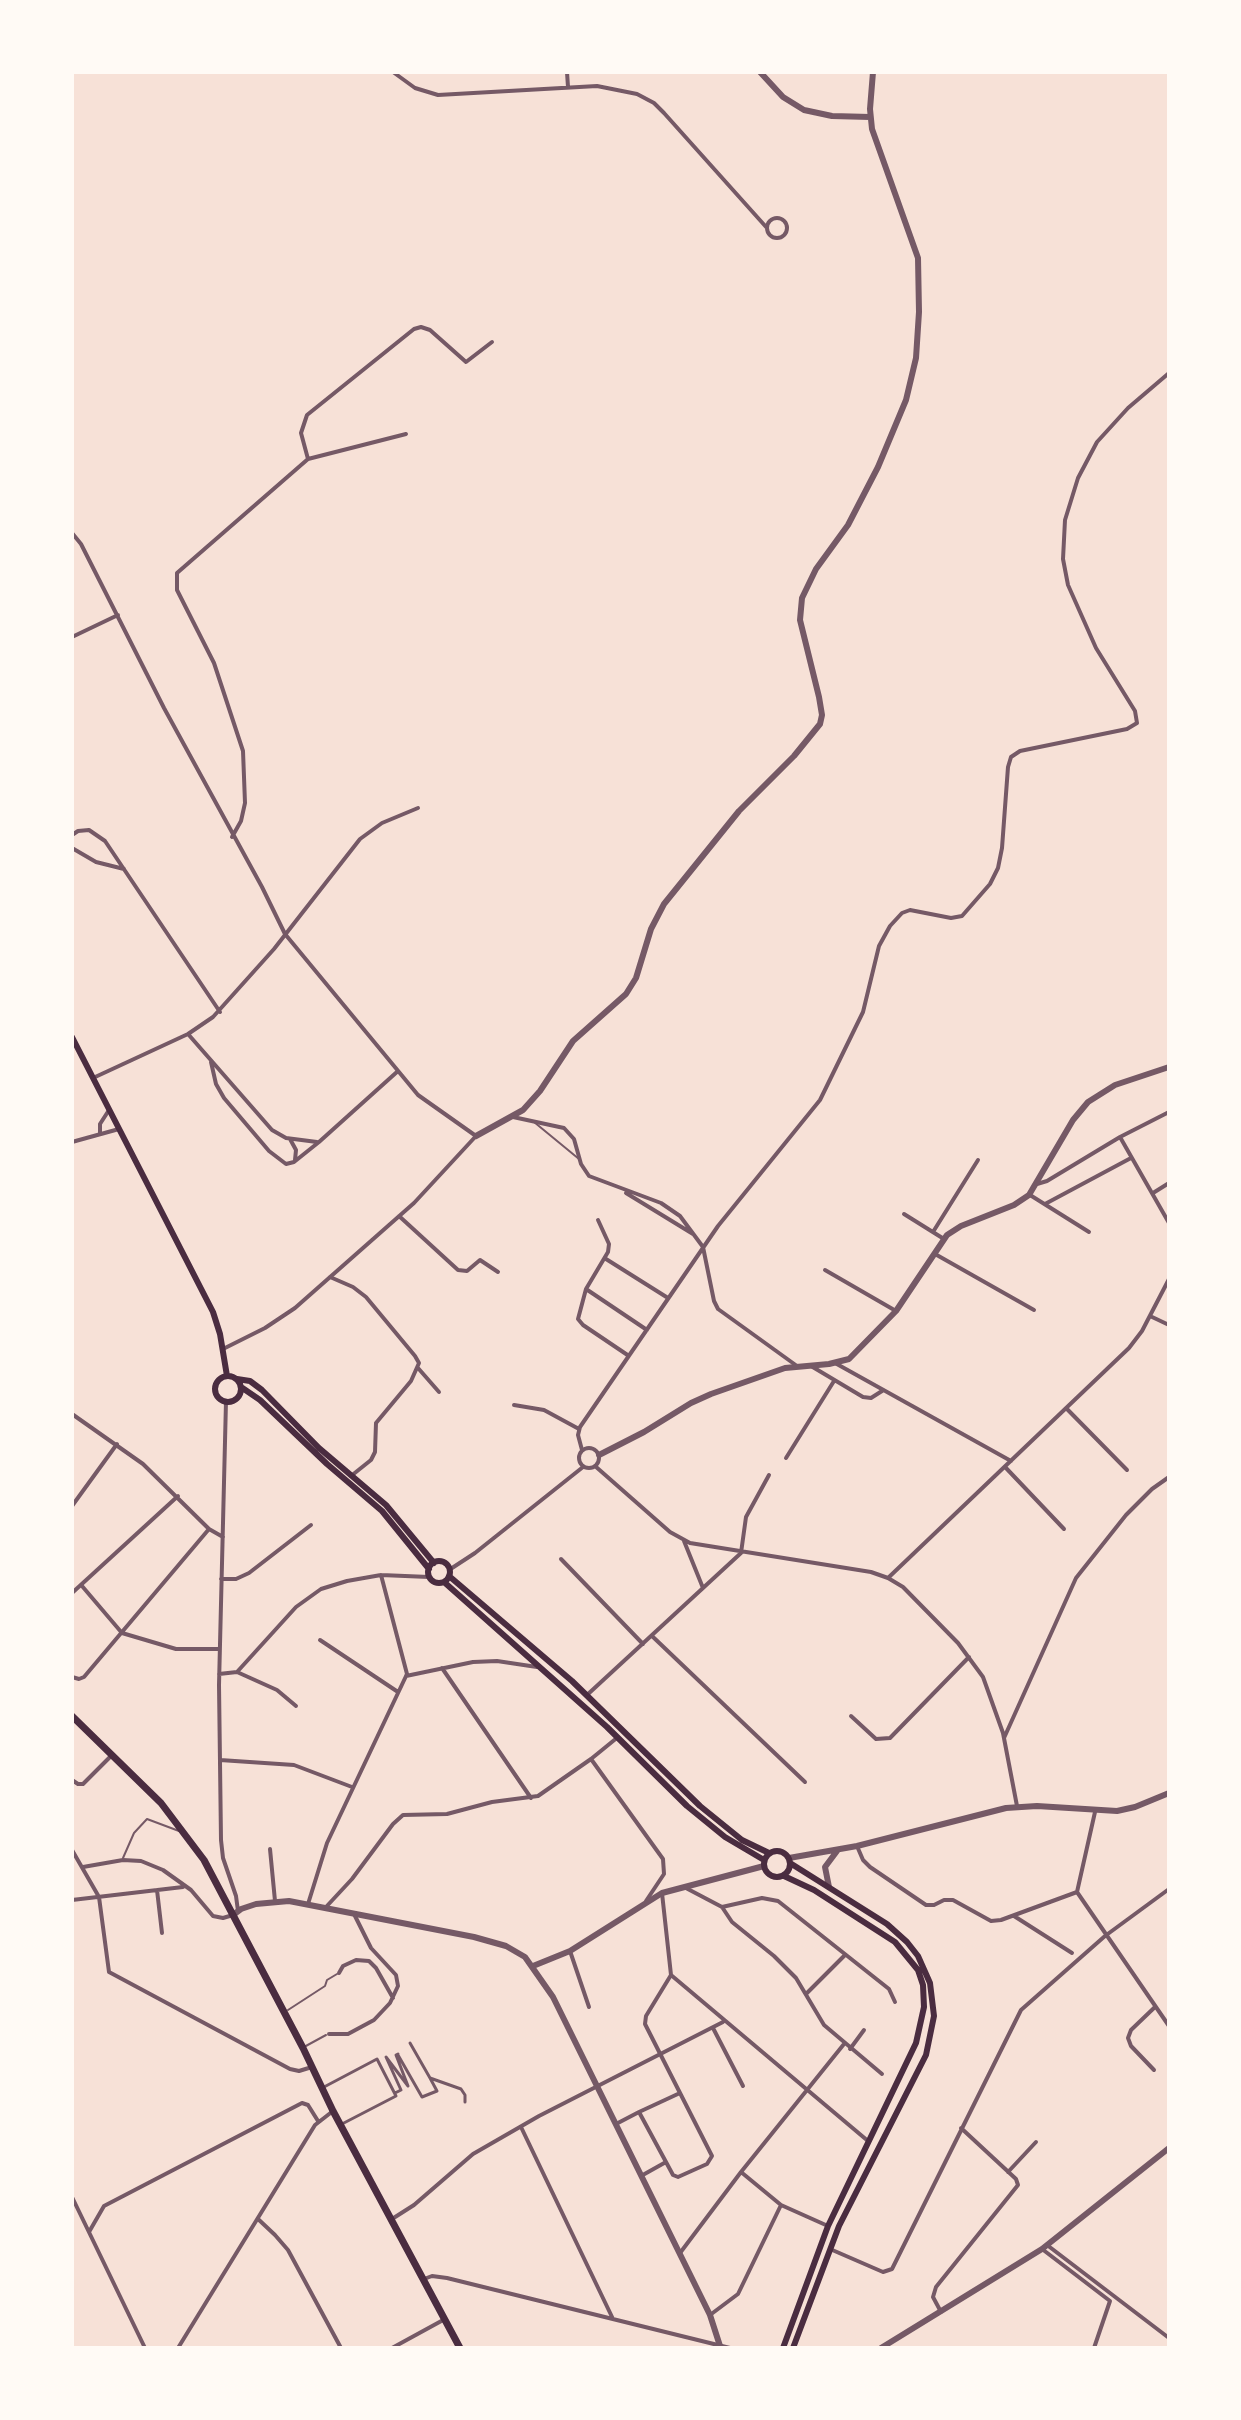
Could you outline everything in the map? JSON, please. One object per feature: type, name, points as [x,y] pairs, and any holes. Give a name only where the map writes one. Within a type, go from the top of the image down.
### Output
[{"type":"main road","points":[[72,1037],[211,1307],[227,1376]]},
{"type":"main road","points":[[241,1387],[237,1398],[226,1401],[217,1394],[216,1386],[220,1379],[227,1376],[250,1381],[262,1390],[303,1433],[395,1513],[431,1566],[429,1577],[434,1582],[447,1576]]},
{"type":"main road","points":[[237,1379],[241,1387],[260,1400],[386,1515],[431,1566]]},
{"type":"main road","points":[[431,1566],[442,1562],[447,1576],[687,1806],[764,1863],[771,1876],[784,1876],[808,1887],[888,1935],[908,1955],[922,1979],[924,2007],[920,2032],[828,2226],[783,2348]]},
{"type":"main road","points":[[447,1576],[587,1695],[716,1819],[747,1843],[769,1853],[781,1851],[831,1890],[887,1924],[911,1945],[930,1983],[934,2016],[926,2055],[830,2249],[793,2348]]},
{"type":"main road","points":[[72,1716],[161,1803],[204,1860],[235,1913],[340,2125],[460,2348]]},
{"type":"main road","points":[[764,1863],[769,1853]]},
{"type":"main road","points":[[784,1876],[790,1861]]},
{"type":"street","points":[[393,72],[415,88],[438,95],[568,87],[614,88],[637,94],[654,103],[770,234],[779,238],[788,228],[786,222],[777,218],[771,220],[767,228]]},
{"type":"street","points":[[567,72],[568,87]]},
{"type":"street","points":[[760,72],[783,97],[804,110],[832,116],[870,117]]},
{"type":"street","points":[[223,1349],[272,1324],[330,1277],[399,1216],[476,1136],[513,1117],[540,1091],[573,1041],[626,994],[637,974],[654,922],[668,899],[739,811],[794,756],[820,724],[819,697],[800,620],[802,598],[816,569],[848,525],[878,467],[906,400],[916,358],[919,312],[917,254],[880,156],[870,117],[873,72]]},
{"type":"street","points":[[308,459],[301,433],[307,415],[414,329],[421,327],[430,330],[466,362],[492,342]]},
{"type":"street","points":[[582,1450],[592,1448],[599,1455],[595,1466],[589,1469],[583,1467],[578,1458],[582,1450],[579,1429],[703,1247],[820,1100],[863,1012],[881,942],[893,922],[910,910],[959,917],[990,884],[1002,848],[1011,757],[1024,750],[1127,729],[1137,723],[1136,713],[1096,648],[1068,585],[1063,559],[1065,520],[1078,478],[1097,442],[1121,414],[1169,373]]},
{"type":"street","points":[[232,837],[241,821],[245,803],[243,751],[216,668],[178,592],[176,577],[180,570],[308,459],[406,434]]},
{"type":"street","points":[[72,533],[81,544],[164,708],[285,934],[423,1100],[476,1136]]},
{"type":"street","points":[[72,637],[118,615]]},
{"type":"street","points":[[93,1078],[188,1034],[220,1012],[360,839],[382,823],[418,808]]},
{"type":"street","points":[[72,835],[83,830],[96,833],[105,841],[220,1012]]},
{"type":"street","points":[[72,848],[96,862],[124,869]]},
{"type":"street","points":[[188,1034],[269,1128],[290,1139],[319,1142]]},
{"type":"street","points":[[211,1062],[219,1090],[238,1115],[286,1164],[294,1162],[319,1142],[398,1071]]},
{"type":"street","points":[[599,1455],[700,1398],[782,1369],[835,1363],[858,1352],[896,1311],[944,1239],[957,1228],[1014,1205],[1029,1195],[1073,1120],[1088,1102],[1115,1085],[1169,1067]]},
{"type":"street","points":[[100,1134],[100,1124],[109,1110]]},
{"type":"street","points":[[1037,1184],[1169,1112]]},
{"type":"street","points":[[513,1117],[567,1130],[575,1143],[584,1171],[594,1180],[667,1206],[680,1216],[703,1247],[718,1309],[797,1366]]},
{"type":"street","points":[[72,1142],[119,1129]]},
{"type":"street","points":[[1120,1137],[1169,1223]]},
{"type":"street","points":[[290,1139],[296,1152],[294,1162]]},
{"type":"street","points":[[1045,1204],[1131,1157]]},
{"type":"street","points":[[933,1232],[978,1160]]},
{"type":"street","points":[[1153,1193],[1169,1183]]},
{"type":"street","points":[[620,1189],[695,1235]]},
{"type":"street","points":[[1029,1195],[1089,1232]]},
{"type":"street","points":[[904,1214],[944,1239]]},
{"type":"street","points":[[399,1216],[458,1270],[467,1271],[480,1260],[498,1272]]},
{"type":"street","points":[[598,1220],[609,1244],[606,1259],[586,1289],[579,1322],[629,1356]]},
{"type":"street","points":[[933,1252],[1034,1310]]},
{"type":"street","points":[[606,1259],[668,1299]]},
{"type":"street","points":[[825,1270],[896,1311]]},
{"type":"street","points":[[330,1277],[353,1287],[366,1297],[415,1356],[418,1368],[439,1392]]},
{"type":"street","points":[[888,1578],[1126,1351],[1137,1339],[1169,1279]]},
{"type":"street","points":[[586,1289],[647,1330]]},
{"type":"street","points":[[1150,1316],[1169,1325]]},
{"type":"street","points":[[835,1363],[1012,1461]]},
{"type":"street","points":[[809,1365],[867,1398],[882,1391]]},
{"type":"street","points":[[351,1476],[371,1460],[375,1452],[376,1423],[418,1368]]},
{"type":"street","points":[[786,1458],[834,1381]]},
{"type":"street","points":[[226,1401],[219,1674],[221,1850],[236,1896],[235,1913]]},
{"type":"street","points":[[514,1405],[544,1410],[579,1429]]},
{"type":"street","points":[[1066,1409],[1127,1470]]},
{"type":"street","points":[[72,1413],[117,1444],[178,1496],[209,1529],[223,1537]]},
{"type":"street","points":[[72,1506],[117,1444]]},
{"type":"street","points":[[595,1466],[684,1541],[703,1588]]},
{"type":"street","points":[[447,1576],[583,1467]]},
{"type":"street","points":[[1006,1468],[1064,1529]]},
{"type":"street","points":[[587,1695],[741,1553],[746,1517],[769,1475]]},
{"type":"street","points":[[1004,1738],[1076,1578],[1132,1508],[1169,1477]]},
{"type":"street","points":[[72,1593],[178,1496]]},
{"type":"street","points":[[221,1579],[246,1575],[311,1525]]},
{"type":"street","points":[[72,1677],[84,1677],[209,1529]]},
{"type":"street","points":[[684,1541],[741,1553],[871,1572],[888,1578],[918,1600],[969,1656],[988,1687],[1004,1738],[1017,1806]]},
{"type":"street","points":[[561,1559],[643,1644]]},
{"type":"street","points":[[308,1905],[324,1850],[406,1676],[407,1668],[381,1575]]},
{"type":"street","points":[[237,1672],[291,1611],[310,1595],[340,1582],[381,1575],[429,1577]]},
{"type":"street","points":[[82,1586],[122,1633],[176,1649],[220,1649]]},
{"type":"street","points":[[652,1636],[710,1695],[805,1782]]},
{"type":"street","points":[[320,1640],[398,1692]]},
{"type":"street","points":[[851,1716],[876,1739],[890,1738],[969,1656]]},
{"type":"street","points":[[406,1676],[491,1661],[543,1668]]},
{"type":"street","points":[[442,1668],[531,1798]]},
{"type":"street","points":[[219,1674],[237,1672],[277,1690],[296,1706]]},
{"type":"street","points":[[325,1908],[403,1815],[444,1815],[504,1800],[531,1798],[544,1792],[618,1737]]},
{"type":"street","points":[[72,1780],[83,1784],[112,1755]]},
{"type":"street","points":[[591,1759],[663,1859],[664,1874],[645,1903]]},
{"type":"street","points":[[220,1760],[294,1765],[352,1787]]},
{"type":"street","points":[[790,1861],[1017,1806],[1095,1812],[1127,1809],[1169,1793]]},
{"type":"street","points":[[1095,1812],[1077,1892],[1169,2026]]},
{"type":"street","points":[[857,1846],[870,1867],[926,1905],[953,1900],[979,1916],[995,1921],[1077,1892]]},
{"type":"street","points":[[270,1849],[275,1901]]},
{"type":"street","points":[[72,1850],[99,1897],[109,1972],[290,2069],[299,2071],[312,2067]]},
{"type":"street","points":[[831,1890],[825,1877],[825,1867],[837,1850]]},
{"type":"street","points":[[83,1867],[123,1860],[139,1860],[155,1866],[194,1892],[217,1918],[275,1901],[353,1913],[491,1941],[517,1951],[533,1966],[553,1997],[710,2315],[720,2347]]},
{"type":"street","points":[[533,1966],[570,1951],[662,1893],[764,1863]]},
{"type":"street","points":[[682,1886],[722,1907],[732,1922],[786,1966],[807,1993],[819,2019],[882,2074]]},
{"type":"street","points":[[72,1900],[185,1887]]},
{"type":"street","points":[[830,2249],[883,2272],[892,2269],[1021,2010],[1105,1936],[1169,1889]]},
{"type":"street","points":[[157,1890],[162,1933]]},
{"type":"street","points":[[639,2112],[673,2175],[678,2177],[707,2164],[712,2158],[647,2028],[646,2018],[671,1975],[662,1893]]},
{"type":"street","points":[[722,1907],[759,1898],[775,1899],[889,1989],[895,2002]]},
{"type":"street","points":[[329,2034],[345,2035],[380,2015],[393,1998],[398,1984],[397,1976],[371,1948],[353,1913]]},
{"type":"street","points":[[1014,1916],[1072,1953]]},
{"type":"street","points":[[570,1951],[589,2007]]},
{"type":"street","points":[[807,1993],[846,1954]]},
{"type":"street","points":[[339,1973],[344,1965],[356,1960],[369,1961],[393,1998]]},
{"type":"street","points":[[671,1975],[723,2022],[868,2141]]},
{"type":"street","points":[[1154,2070],[1131,2046],[1128,2038],[1131,2030],[1155,2007]]},
{"type":"street","points":[[392,2219],[418,2202],[464,2160],[521,2126],[723,2022]]},
{"type":"street","points":[[712,2027],[743,2086]]},
{"type":"street","points":[[850,2049],[864,2030]]},
{"type":"street","points":[[340,2125],[396,2096],[395,2093],[401,2090],[386,2057],[408,2086],[398,2054],[422,2097],[437,2091],[410,2043]]},
{"type":"street","points":[[679,2255],[844,2044]]},
{"type":"street","points":[[322,2088],[377,2059],[395,2093]]},
{"type":"street","points":[[430,2078],[461,2089],[465,2102]]},
{"type":"street","points":[[616,2124],[680,2093]]},
{"type":"street","points":[[89,2232],[104,2206],[302,2103],[308,2105],[318,2121]]},
{"type":"street","points":[[178,2348],[318,2121],[333,2111]]},
{"type":"street","points":[[521,2126],[613,2319]]},
{"type":"street","points":[[941,2312],[933,2299],[935,2288],[1017,2188],[1018,2182],[961,2128]]},
{"type":"street","points":[[1008,2172],[1036,2142]]},
{"type":"street","points":[[881,2348],[1044,2247],[1169,2148]]},
{"type":"street","points":[[641,2176],[666,2162]]},
{"type":"street","points":[[741,2172],[781,2205],[828,2226]]},
{"type":"street","points":[[72,2197],[145,2348]]},
{"type":"street","points":[[710,2315],[738,2294],[781,2205]]},
{"type":"street","points":[[258,2219],[288,2250],[341,2348]]},
{"type":"street","points":[[1044,2247],[1169,2338]]},
{"type":"street","points":[[1044,2247],[1110,2301],[1094,2348]]},
{"type":"street","points":[[424,2279],[442,2277],[730,2348]]},
{"type":"street","points":[[392,2348],[445,2319]]},
{"type":"lane","points":[[530,1119],[580,1159]]},
{"type":"lane","points":[[123,1860],[134,1833],[147,1819],[184,1833]]},
{"type":"lane","points":[[283,2012],[339,1973]]},
{"type":"lane","points":[[303,2048],[329,2034]]}]
